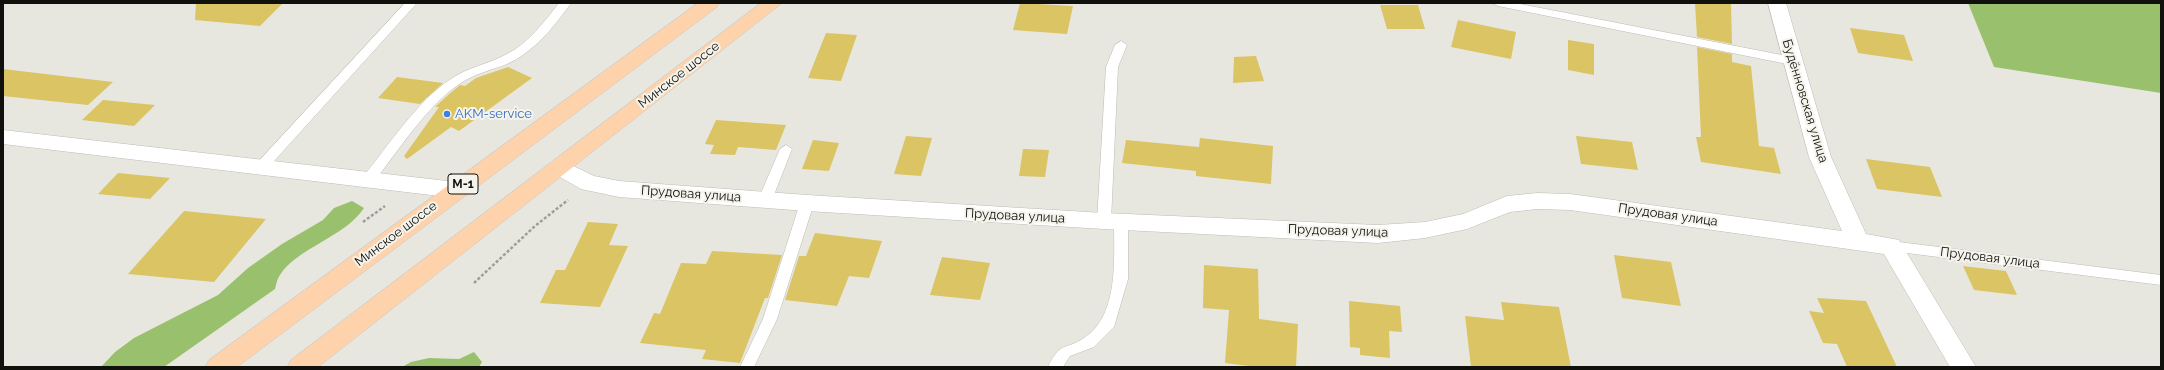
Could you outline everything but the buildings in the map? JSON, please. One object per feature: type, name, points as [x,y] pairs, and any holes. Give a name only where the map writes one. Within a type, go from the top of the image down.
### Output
[{"type":"highway","name":"Минское шоссе","points":[[218,367],[710,3]]},
{"type":"highway","name":"Минское шоссе","points":[[300,367],[773,3]]},
{"type":"street","name":"Будённовская улица","points":[[1777,3],[1820,157],[1858,241]]},
{"type":"street","points":[[3,137],[456,190]]},
{"type":"street","name":"Прудовая улица","points":[[559,167],[589,183],[619,189],[808,203],[1113,222],[1378,234],[1425,230],[1467,221],[1507,204],[1537,201],[1570,202],[1891,246]]},
{"type":"street","points":[[1891,246],[1963,367]]},
{"type":"lane","points":[[261,167],[411,3]]},
{"type":"lane","points":[[368,180],[415,122],[448,87],[465,75],[513,56],[547,27],[564,3]]},
{"type":"lane","points":[[1498,3],[1792,60]]},
{"type":"lane","points":[[1055,367],[1065,352],[1088,343],[1107,327],[1121,279],[1113,222],[1112,67],[1121,45]]},
{"type":"lane","points":[[765,200],[786,149]]},
{"type":"lane","points":[[747,367],[770,319],[808,203]]},
{"type":"lane","name":"Прудовая улица","points":[[1891,246],[2161,280]]},
{"type":"path","points":[[474,283],[535,226],[589,183]]},
{"type":"path","points":[[363,222],[390,204]]},
{"type":"green space","points":[[1968,3],[2161,3],[2161,93],[1994,67]]},
{"type":"green space","points":[[352,201],[364,208],[356,218],[334,235],[298,257],[279,277],[275,289],[164,367],[101,367],[115,352],[134,338],[218,295],[248,268],[282,244],[323,220],[334,208]]},
{"type":"green space","points":[[474,352],[482,362],[479,367],[402,367],[411,362],[429,358],[459,359]]},
{"type":"place","name":"AKM-service","points":[[447,114]]}]
